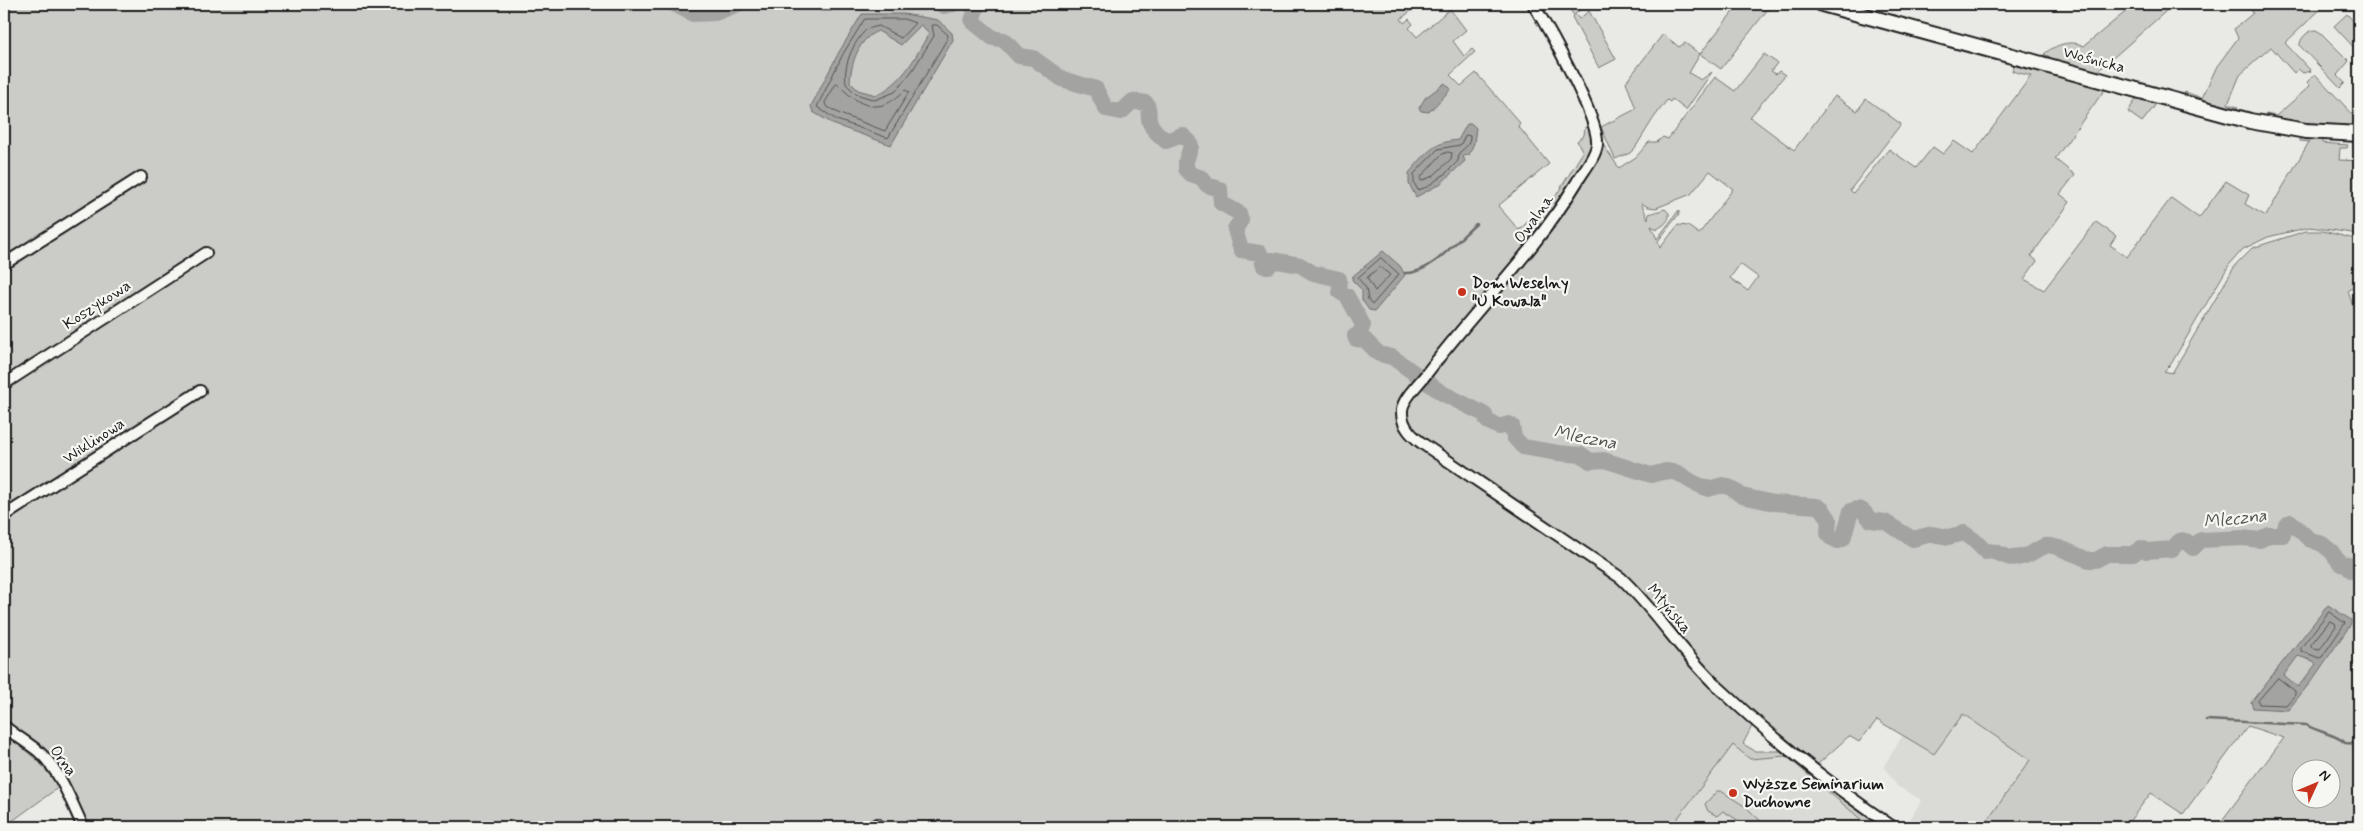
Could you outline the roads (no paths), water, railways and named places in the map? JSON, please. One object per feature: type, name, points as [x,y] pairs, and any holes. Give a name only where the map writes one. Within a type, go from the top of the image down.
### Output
[{"type":"street","name":"Owalna","points":[[1407,429],[1402,415],[1403,407],[1426,375],[1542,236],[1596,147],[1594,129],[1583,100],[1562,54],[1533,4]]},
{"type":"street","name":"Wośnicka","points":[[1822,4],[2250,121],[2306,131],[2359,134]]},
{"type":"street","points":[[4,264],[141,177]]},
{"type":"street","name":"Koszykowa","points":[[4,384],[206,253]]},
{"type":"street","name":"Wiklinowa","points":[[4,516],[200,391]]},
{"type":"street","name":"Młyńska","points":[[1407,429],[1410,434],[1423,444],[1620,578],[1637,593],[1684,650],[1717,686],[1839,789],[1893,827]]},
{"type":"street","name":"Orna","points":[[4,726],[38,751],[51,766],[62,783],[83,827]]},
{"type":"water","points":[[862,14],[904,14],[938,20],[952,33],[953,40],[891,145],[835,125],[813,112],[811,106],[839,52]],"holes":[[[921,25],[929,33],[919,52],[901,77],[885,90],[876,95],[858,90],[850,82],[857,52],[871,34],[878,31],[901,45]]]},
{"type":"water","points":[[1445,83],[1451,89],[1429,112],[1421,111],[1419,108],[1425,98]]},
{"type":"water","points":[[1467,124],[1472,124],[1476,128],[1474,143],[1469,155],[1463,156],[1465,161],[1440,184],[1416,197],[1409,184],[1409,173],[1430,150],[1442,143],[1458,140]]},
{"type":"water","points":[[1383,251],[1400,266],[1405,275],[1375,311],[1369,310],[1362,300],[1362,290],[1352,280],[1353,276]]},
{"type":"water","points":[[2328,605],[2351,620],[2351,624],[2313,679],[2288,710],[2253,708],[2251,702]],"holes":[[[2298,656],[2313,661],[2316,664],[2298,687],[2284,675]]]},
{"type":"waterway","name":"Mleczna","points":[[674,4],[693,14],[715,13],[738,4]]},
{"type":"waterway","name":"Mleczna","points":[[824,4],[829,4]]},
{"type":"waterway","name":"Mleczna","points":[[941,4],[944,6],[953,4]]},
{"type":"waterway","name":"Mleczna","points":[[970,4],[976,9],[972,21],[993,38],[1004,40],[1019,56],[1033,58],[1062,79],[1096,89],[1106,109],[1121,112],[1133,101],[1146,103],[1153,129],[1161,137],[1166,141],[1182,135],[1189,141],[1191,146],[1186,161],[1186,169],[1191,174],[1202,178],[1207,185],[1220,189],[1221,203],[1239,213],[1241,220],[1235,229],[1241,250],[1260,253],[1264,266],[1269,266],[1272,260],[1300,265],[1313,273],[1339,279],[1340,292],[1347,296],[1363,325],[1360,333],[1355,336],[1356,339],[1365,340],[1379,354],[1392,357],[1442,393],[1485,415],[1487,421],[1499,427],[1509,424],[1512,426],[1514,437],[1523,447],[1582,455],[1590,461],[1604,460],[1651,475],[1666,471],[1678,473],[1708,489],[1723,485],[1742,496],[1774,503],[1817,506],[1823,510],[1829,519],[1828,533],[1830,537],[1838,541],[1843,539],[1851,511],[1855,509],[1863,511],[1871,520],[1885,522],[1913,539],[1932,534],[1948,537],[1964,533],[1986,552],[1989,551],[2012,558],[2026,556],[2045,546],[2060,548],[2089,560],[2096,560],[2107,554],[2133,554],[2141,548],[2147,551],[2172,549],[2182,540],[2193,548],[2201,540],[2243,538],[2260,540],[2269,535],[2283,535],[2286,525],[2291,522],[2309,539],[2322,544],[2331,551],[2340,563],[2348,564],[2351,570],[2359,573]]},
{"type":"waterway","points":[[1405,273],[1414,272],[1434,262],[1476,224]]},
{"type":"waterway","points":[[2206,720],[2306,725],[2338,738],[2345,743],[2359,744]]},
{"type":"place","name":"Dom Weselny \"U Kowala\"","points":[[1462,292]]},
{"type":"place","name":"Wyższe Seminarium Duchowne","points":[[1733,793]]}]
